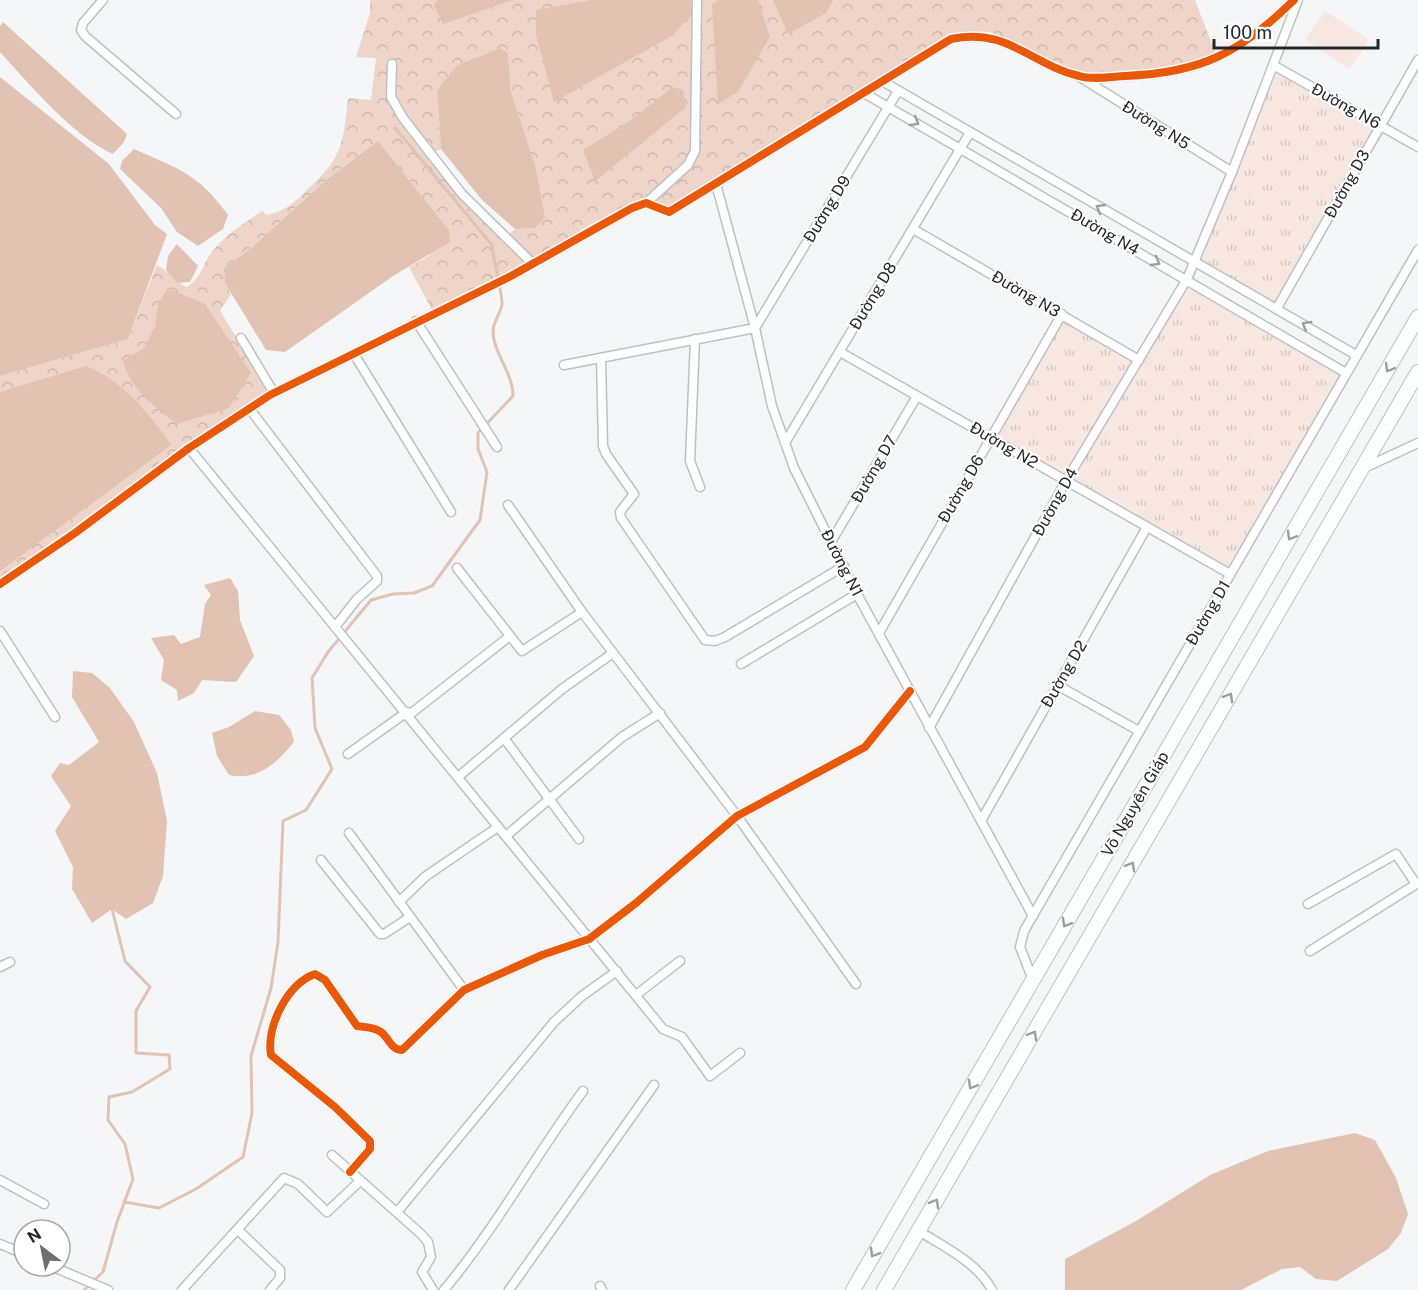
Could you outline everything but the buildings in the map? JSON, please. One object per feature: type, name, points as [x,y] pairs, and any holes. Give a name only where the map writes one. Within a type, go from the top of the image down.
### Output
[{"type":"highway","name":"Võ Nguyên Giáp","points":[[852,1290],[1418,317]]},
{"type":"highway","name":"Võ Nguyên Giáp","points":[[884,1290],[1418,372]]},
{"type":"street","points":[[89,0],[100,3],[83,23],[81,30],[85,36],[176,114]]},
{"type":"street","points":[[0,584],[75,533],[189,448],[274,393],[416,321],[484,290],[591,229],[646,203],[688,165],[695,151],[697,0]]},
{"type":"street","points":[[1194,262],[1232,172],[1296,0]]},
{"type":"street","points":[[1079,76],[1162,75],[1201,65],[1219,58],[1259,32],[1296,0]]},
{"type":"street","name":"Đường N5","points":[[646,203],[669,212],[930,50],[951,39],[970,35],[990,36],[1079,76],[1232,172]]},
{"type":"street","name":"Đường D3","points":[[1277,308],[1418,60]]},
{"type":"street","points":[[392,64],[392,97],[402,118],[462,194],[532,263]]},
{"type":"street","name":"Đường N6","points":[[1273,65],[1418,147]]},
{"type":"street","name":"Đường N4","points":[[882,81],[969,134],[1277,308],[1356,356]]},
{"type":"street","name":"Đường D9","points":[[755,328],[898,91]]},
{"type":"street","name":"Đường N4","points":[[864,93],[1346,373]]},
{"type":"street","name":"Đường D8","points":[[785,443],[969,134]]},
{"type":"street","name":"Đường N1","points":[[716,183],[755,328],[772,406],[794,468],[857,594],[1033,916]]},
{"type":"street","name":"Đường N3","points":[[913,229],[1138,360]]},
{"type":"street","name":"Đường D1","points":[[1033,980],[1020,947],[1020,939],[1418,250]]},
{"type":"street","name":"Đường D4","points":[[929,728],[1066,481],[1187,279],[1194,262]]},
{"type":"street","name":"Đường D6","points":[[879,633],[1062,314]]},
{"type":"street","points":[[416,321],[497,447]]},
{"type":"street","points":[[564,364],[755,328]]},
{"type":"street","points":[[241,338],[274,393]]},
{"type":"street","points":[[695,339],[690,461],[700,487]]},
{"type":"street","name":"Đường N2","points":[[840,352],[1230,574]]},
{"type":"street","points":[[354,354],[452,512]]},
{"type":"street","points":[[601,358],[603,446],[634,495],[620,512],[621,518],[705,640],[715,641],[725,638],[844,566]]},
{"type":"street","name":"Đường D7","points":[[831,542],[917,396]]},
{"type":"street","points":[[249,408],[377,576],[377,581],[357,598],[335,627]]},
{"type":"street","points":[[1361,469],[1418,443]]},
{"type":"street","points":[[189,448],[663,1029],[682,1037],[710,1076],[740,1053]]},
{"type":"street","points":[[508,505],[582,612],[737,816],[856,984]]},
{"type":"street","name":"Đường D2","points":[[981,821],[1148,527]]},
{"type":"street","points":[[458,568],[522,651],[582,612]]},
{"type":"street","points":[[741,664],[857,594]]},
{"type":"street","points":[[0,631],[55,717]]},
{"type":"street","points":[[348,754],[408,714],[510,636]]},
{"type":"street","points":[[458,777],[562,689],[614,652]]},
{"type":"street","points":[[1057,685],[1139,731]]},
{"type":"street","points":[[350,1172],[370,1149],[370,1142],[335,1107],[271,1055],[272,1032],[283,1004],[295,989],[315,974],[325,980],[357,1026],[382,1033],[398,1051],[402,1050],[465,990],[542,956],[589,939],[636,903],[737,816],[865,747],[910,691]]},
{"type":"street","points":[[506,836],[622,737],[660,713]]},
{"type":"street","points":[[504,738],[579,838]]},
{"type":"street","points":[[399,902],[426,876],[498,827]]},
{"type":"street","points":[[349,833],[465,990]]},
{"type":"street","points":[[1308,904],[1396,854],[1417,883],[1310,951]]},
{"type":"street","points":[[321,860],[380,934],[384,934],[410,917]]},
{"type":"street","points":[[0,967],[10,962]]},
{"type":"street","points":[[636,995],[680,962]]},
{"type":"street","points":[[398,1211],[554,1022],[582,996],[617,971]]},
{"type":"street","points":[[509,1290],[654,1085]]},
{"type":"street","points":[[444,1290],[468,1261],[543,1145],[583,1091]]},
{"type":"street","points":[[332,1155],[398,1211],[428,1242],[431,1257],[422,1272],[433,1290]]},
{"type":"street","points":[[182,1290],[284,1178],[298,1184],[327,1212],[360,1181]]},
{"type":"street","points":[[0,1180],[44,1204]]},
{"type":"street","points":[[238,1230],[280,1270],[280,1278],[270,1290]]},
{"type":"street","points":[[919,1231],[959,1256],[986,1279],[992,1290]]},
{"type":"street","points":[[72,1275],[104,1288]]},
{"type":"green space","points":[[370,0],[694,0],[692,150],[685,162],[644,200],[589,225],[533,259],[509,234],[515,229],[535,228],[535,165],[511,91],[508,53],[500,48],[457,65],[437,90],[441,149],[434,152],[406,127],[526,262],[432,310],[409,267],[429,256],[449,230],[378,141],[326,180],[249,250],[224,268],[225,283],[231,294],[220,311],[270,391],[200,435],[0,579],[0,376],[128,339],[157,265],[187,287],[199,275],[211,253],[228,235],[262,211],[267,215],[288,206],[318,179],[334,160],[339,150],[348,98],[371,100],[376,58],[356,57],[370,13]]},
{"type":"green space","points":[[701,0],[1195,0],[1216,55],[1161,71],[1080,73],[991,32],[971,31],[949,36],[669,207],[652,202],[691,167],[699,152]]},
{"type":"green space","points":[[1325,11],[1369,40],[1349,69],[1305,39]]},
{"type":"green space","points":[[1275,71],[1374,128],[1275,303],[1199,261],[1236,175]]},
{"type":"green space","points":[[1188,285],[1340,374],[1229,569],[1071,479]]},
{"type":"green space","points":[[1063,320],[1133,361],[1065,475],[996,436]]},
{"type":"shaded area","points":[[438,0],[513,0],[443,24],[434,5]]},
{"type":"shaded area","points":[[592,0],[691,0],[693,13],[673,35],[554,102],[536,35],[536,10]]},
{"type":"shaded area","points":[[719,0],[758,0],[770,37],[738,92],[718,104],[712,4]]},
{"type":"shaded area","points":[[773,0],[833,0],[826,13],[788,34]]},
{"type":"shaded area","points":[[3,22],[127,134],[124,142],[113,154],[98,146],[68,123],[0,52],[0,26]]},
{"type":"shaded area","points":[[500,48],[508,53],[511,91],[535,165],[545,218],[535,228],[515,229],[482,200],[441,149],[437,90],[457,65]]},
{"type":"shaded area","points":[[0,77],[109,164],[155,225],[167,234],[128,339],[0,376]]},
{"type":"shaded area","points":[[673,87],[683,90],[686,107],[595,181],[583,150],[628,122]]},
{"type":"shaded area","points":[[378,141],[449,230],[450,242],[393,276],[285,352],[266,350],[225,283],[224,268],[249,250],[326,180]]},
{"type":"shaded area","points":[[134,149],[197,181],[228,215],[223,229],[198,246],[177,232],[161,208],[120,169],[122,161]]},
{"type":"shaded area","points":[[177,244],[198,266],[190,282],[177,283],[166,270],[168,256]]},
{"type":"shaded area","points":[[168,288],[205,304],[251,373],[229,408],[177,424],[137,389],[123,361],[144,348],[155,327],[158,304]]},
{"type":"shaded area","points":[[86,366],[112,380],[134,399],[171,445],[0,571],[0,392]]},
{"type":"shaded area","points":[[230,578],[238,591],[240,620],[254,656],[236,682],[202,680],[194,693],[178,701],[177,690],[161,680],[164,660],[151,638],[174,635],[181,644],[200,637],[205,604],[211,595],[204,585]]},
{"type":"shaded area","points":[[73,671],[92,673],[110,688],[134,722],[157,773],[167,821],[163,876],[153,903],[126,919],[112,909],[92,923],[72,889],[73,867],[55,831],[71,806],[51,776],[60,763],[69,765],[99,742],[72,697]]},
{"type":"shaded area","points":[[255,711],[279,715],[291,730],[294,742],[266,769],[249,775],[229,775],[217,756],[212,733],[229,727]]},
{"type":"shaded area","points":[[1355,1133],[1375,1140],[1396,1178],[1408,1214],[1401,1233],[1388,1249],[1337,1281],[1316,1279],[1300,1267],[1282,1269],[1241,1290],[1065,1290],[1065,1259],[1136,1221],[1210,1175],[1268,1151]]},
{"type":"waterway","points":[[124,1202],[159,1208],[196,1189],[243,1157],[252,1113],[251,1056],[271,988],[278,942],[283,821],[306,810],[332,769],[315,728],[312,678],[328,652],[371,600],[393,594],[414,593],[432,586],[480,520],[487,472],[478,449],[478,433],[513,396],[510,379],[494,339],[493,328],[502,304],[492,245],[395,128]]},
{"type":"waterway","points":[[84,1290],[103,1272],[117,1222],[133,1179],[125,1144],[108,1120],[109,1097],[132,1092],[170,1069],[169,1055],[136,1053],[136,1011],[150,987],[125,961],[112,909]]},
{"type":"cycle path","points":[[0,584],[75,533],[189,448],[270,395],[511,276],[632,208],[646,203],[669,212],[951,39],[971,37],[1003,42],[1062,70],[1084,77],[1152,74],[1198,65],[1218,57],[1256,34],[1294,0]]},
{"type":"cycle path","points":[[350,1172],[370,1149],[370,1141],[335,1107],[271,1055],[270,1044],[275,1020],[287,997],[305,979],[315,974],[325,980],[357,1026],[378,1030],[395,1048],[402,1050],[464,990],[542,955],[589,939],[636,903],[737,816],[865,747],[910,691]]}]
